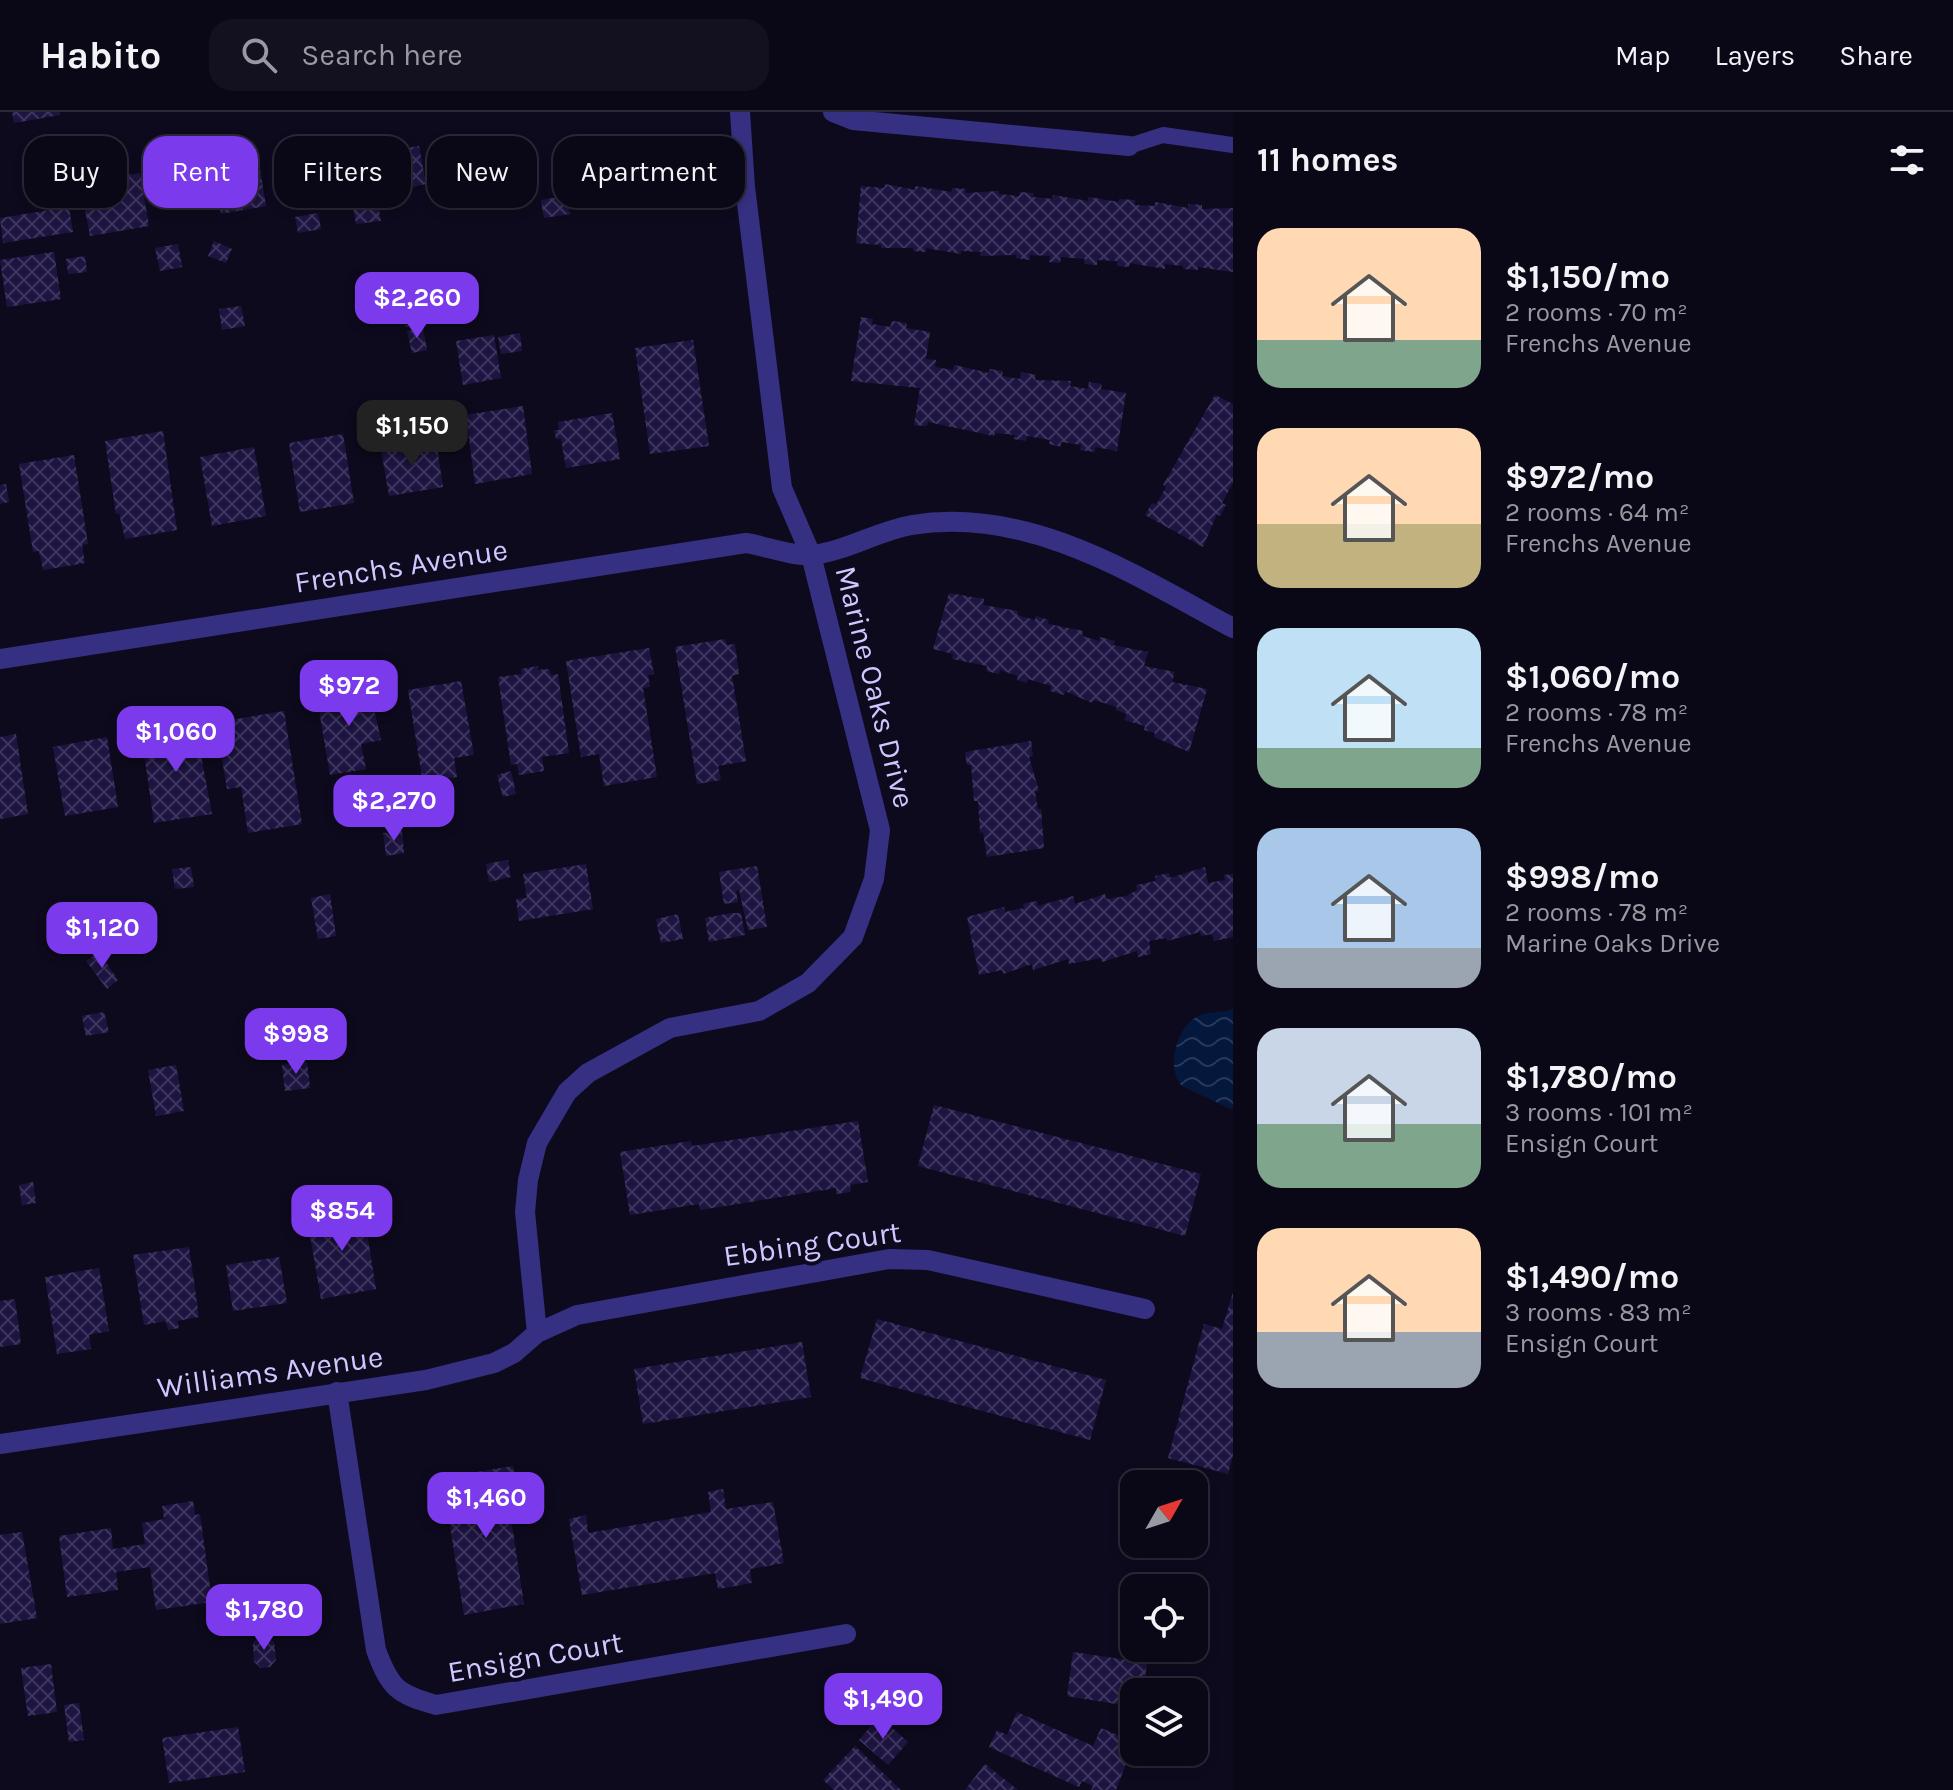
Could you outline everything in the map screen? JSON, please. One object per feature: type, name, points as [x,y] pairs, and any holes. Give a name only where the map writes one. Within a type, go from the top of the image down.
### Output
[{"type":"street","name":"Marine Oaks Drive","points":[[537,1333],[525,1212],[528,1180],[537,1143],[567,1092],[588,1073],[670,1028],[759,1011],[808,983],[853,937],[874,879],[880,830],[811,555],[782,488],[745,187],[740,112]]},
{"type":"street","points":[[833,112],[853,120],[1129,146]]},
{"type":"street","points":[[811,555],[912,525],[978,523],[1024,530],[1070,544],[1233,628]]},
{"type":"street","name":"Frenchs Avenue","points":[[0,659],[746,543],[811,555]]},
{"type":"street","name":"Ebbing Court","points":[[537,1333],[577,1315],[611,1306],[889,1259],[928,1260],[1145,1309]]},
{"type":"street","name":"Williams Avenue","points":[[0,1444],[426,1380],[494,1363],[514,1353],[537,1333]]},
{"type":"street","name":"Ensign Court","points":[[337,1392],[376,1650],[387,1681],[407,1697],[436,1705],[846,1634]]},
{"type":"lane","points":[[1129,146],[1163,135],[1233,145]]},
{"type":"water","points":[[1233,1009],[1233,1110],[1182,1086],[1174,1068],[1174,1058],[1180,1036],[1193,1020],[1205,1014]]},
{"type":"building","points":[[12,112],[60,112],[60,115],[14,123]]},
{"type":"building","points":[[419,146],[426,184],[411,187],[411,147]]},
{"type":"building","points":[[258,163],[266,206],[258,207]]},
{"type":"building","points":[[140,173],[143,208],[146,208],[149,226],[90,236],[85,208],[127,208],[127,175]]},
{"type":"building","points":[[885,184],[915,190],[915,186],[951,192],[952,188],[966,189],[965,193],[999,191],[999,194],[1019,196],[1020,192],[1052,199],[1053,195],[1088,201],[1088,197],[1119,202],[1119,199],[1135,200],[1135,205],[1155,206],[1155,202],[1188,208],[1188,204],[1202,205],[1202,209],[1233,208],[1233,272],[1198,267],[1198,270],[1183,269],[1183,266],[1165,264],[1165,269],[1130,263],[1129,267],[1117,266],[1117,261],[1097,260],[1097,265],[1084,264],[1085,259],[1061,257],[1060,263],[1049,262],[1050,256],[1030,255],[1030,260],[1016,258],[1016,255],[980,256],[981,252],[961,251],[961,254],[926,248],[926,252],[856,243],[861,186],[884,188]]},
{"type":"building","points":[[553,198],[553,208],[569,208],[570,214],[544,218],[541,200]]},
{"type":"building","points":[[69,208],[73,232],[3,243],[0,218]]},
{"type":"building","points":[[220,208],[255,208],[221,214]]},
{"type":"building","points":[[353,208],[379,208],[381,221],[356,224]]},
{"type":"building","points":[[318,213],[321,229],[298,233],[295,217]]},
{"type":"building","points":[[214,241],[232,249],[226,263],[208,256]]},
{"type":"building","points":[[178,244],[182,267],[160,271],[155,248]]},
{"type":"building","points":[[54,252],[61,299],[7,307],[0,260]]},
{"type":"building","points":[[85,256],[87,272],[68,274],[66,259]]},
{"type":"building","points":[[420,301],[424,324],[406,327],[402,304]]},
{"type":"building","points":[[241,306],[245,326],[222,330],[219,309]]},
{"type":"building","points":[[861,317],[873,319],[872,324],[890,327],[892,321],[907,323],[906,328],[930,332],[926,359],[936,360],[935,367],[953,370],[954,365],[989,373],[990,369],[1003,371],[1002,376],[1020,379],[1021,372],[1036,375],[1035,380],[1071,381],[1070,386],[1088,389],[1089,382],[1102,384],[1101,389],[1126,393],[1117,451],[1095,447],[1095,452],[1080,450],[1081,445],[1061,442],[1061,447],[1049,444],[1050,440],[1027,436],[1026,441],[1014,439],[1015,435],[995,433],[994,436],[928,422],[927,426],[914,425],[920,388],[851,381]]},
{"type":"building","points":[[423,328],[427,350],[412,353],[407,331]]},
{"type":"building","points":[[520,333],[522,351],[501,354],[498,337]]},
{"type":"building","points":[[494,335],[501,378],[463,385],[456,341]]},
{"type":"building","points":[[693,340],[709,446],[650,454],[635,348]]},
{"type":"building","points":[[1215,395],[1233,404],[1233,483],[1222,503],[1226,505],[1220,516],[1217,514],[1203,547],[1145,515],[1152,503],[1156,505],[1166,487],[1163,485]]},
{"type":"building","points":[[523,406],[532,474],[475,484],[466,415]]},
{"type":"building","points":[[612,413],[620,459],[566,468],[561,439],[556,439],[554,430],[559,430],[558,422]]},
{"type":"building","points":[[163,431],[177,530],[125,539],[119,513],[116,514],[105,441]]},
{"type":"building","points":[[343,434],[354,503],[300,512],[289,443]]},
{"type":"building","points":[[436,440],[443,487],[389,496],[381,449]]},
{"type":"building","points":[[254,447],[266,516],[212,526],[200,457]]},
{"type":"building","points":[[74,455],[88,544],[82,545],[85,563],[43,570],[39,551],[33,552],[19,464]]},
{"type":"building","points":[[6,484],[9,502],[0,504],[0,485]]},
{"type":"building","points":[[949,593],[984,599],[983,605],[1018,611],[1017,615],[1035,620],[1036,616],[1049,620],[1048,624],[1083,631],[1082,636],[1099,641],[1100,637],[1115,641],[1113,645],[1148,652],[1144,666],[1175,672],[1172,682],[1207,689],[1189,752],[1154,737],[1155,733],[1144,730],[1145,726],[1124,720],[1127,714],[1116,710],[1117,707],[1094,700],[1092,703],[1065,691],[1064,695],[1050,691],[1051,686],[1028,679],[1027,683],[1017,680],[1018,676],[1000,670],[999,674],[986,671],[987,666],[952,659],[953,654],[933,649]]},
{"type":"building","points":[[725,639],[727,645],[735,644],[739,674],[732,676],[746,761],[718,766],[721,780],[697,784],[675,647]]},
{"type":"building","points":[[649,648],[654,674],[648,675],[650,687],[643,688],[657,777],[604,786],[599,754],[581,757],[566,661]]},
{"type":"building","points":[[538,666],[538,670],[549,669],[551,675],[558,674],[569,753],[542,757],[544,771],[519,775],[517,764],[511,765],[498,677],[522,674],[521,669]]},
{"type":"building","points":[[461,681],[474,755],[454,758],[457,777],[423,783],[408,690]]},
{"type":"building","points":[[368,682],[381,740],[361,744],[366,769],[330,775],[318,704],[337,701],[335,688]]},
{"type":"building","points":[[284,711],[302,824],[248,833],[241,787],[227,789],[221,753],[225,752],[224,744],[235,742],[231,720]]},
{"type":"building","points":[[195,723],[212,814],[154,823],[141,732]]},
{"type":"building","points":[[16,734],[28,814],[0,819],[0,737]]},
{"type":"building","points":[[107,737],[118,807],[65,816],[53,747]]},
{"type":"building","points":[[1031,741],[1033,756],[1029,757],[1039,791],[1035,792],[1038,809],[1041,809],[1044,848],[987,857],[983,832],[980,833],[978,801],[974,801],[971,765],[967,765],[965,752]]},
{"type":"building","points":[[511,771],[516,794],[503,797],[497,775]]},
{"type":"building","points":[[402,831],[404,853],[386,856],[383,833]]},
{"type":"building","points":[[508,860],[511,877],[489,882],[486,864]]},
{"type":"building","points":[[586,864],[593,909],[519,921],[516,899],[527,898],[523,874]]},
{"type":"building","points":[[757,866],[767,927],[748,930],[739,890],[736,891],[738,902],[724,904],[719,872]]},
{"type":"building","points":[[191,867],[194,887],[175,889],[172,869]]},
{"type":"building","points":[[1205,867],[1208,883],[1225,880],[1224,875],[1233,874],[1233,937],[1214,941],[1212,934],[1201,936],[1200,932],[1167,941],[1166,938],[1149,941],[1151,954],[1138,957],[1137,951],[1102,962],[1101,958],[1069,964],[1068,959],[1033,970],[1032,964],[1003,974],[1002,970],[979,975],[967,917],[1004,907],[1005,912],[1024,908],[1023,904],[1037,901],[1038,906],[1073,896],[1075,904],[1105,894],[1106,899],[1126,896],[1137,890],[1136,885],[1156,881],[1155,876],[1169,873],[1170,878]]},
{"type":"building","points":[[330,894],[336,936],[318,939],[311,898]]},
{"type":"building","points":[[741,913],[745,935],[709,942],[705,918]]},
{"type":"building","points":[[678,914],[683,939],[661,943],[656,919]]},
{"type":"building","points":[[99,952],[118,980],[107,989],[86,961]]},
{"type":"building","points":[[104,1012],[109,1032],[86,1036],[82,1016]]},
{"type":"building","points":[[307,1061],[310,1088],[285,1091],[282,1065]]},
{"type":"building","points":[[176,1065],[184,1111],[156,1116],[148,1070]]},
{"type":"building","points":[[934,1105],[1201,1174],[1185,1236],[918,1166]]},
{"type":"building","points":[[858,1121],[868,1182],[850,1185],[851,1192],[836,1194],[836,1188],[700,1210],[699,1204],[630,1215],[620,1152],[691,1141],[692,1146]]},
{"type":"building","points":[[33,1182],[36,1203],[22,1205],[19,1185]]},
{"type":"building","points":[[363,1208],[376,1289],[321,1299],[307,1218]]},
{"type":"building","points":[[189,1247],[199,1317],[177,1321],[179,1328],[168,1330],[166,1321],[144,1325],[133,1255]]},
{"type":"building","points":[[279,1257],[287,1303],[233,1311],[226,1265]]},
{"type":"building","points":[[99,1268],[109,1331],[89,1335],[91,1349],[57,1354],[45,1277]]},
{"type":"building","points":[[1233,1292],[1233,1455],[1228,1474],[1168,1458],[1204,1324],[1222,1329]]},
{"type":"building","points":[[15,1299],[21,1344],[0,1347],[0,1301]]},
{"type":"building","points":[[877,1319],[1106,1380],[1090,1440],[860,1378]]},
{"type":"building","points":[[802,1342],[811,1397],[643,1424],[634,1369]]},
{"type":"building","points":[[513,1466],[519,1504],[509,1506],[524,1604],[464,1615],[448,1513],[458,1512],[452,1476]]},
{"type":"building","points":[[723,1489],[726,1509],[773,1502],[784,1563],[750,1569],[752,1583],[718,1589],[715,1573],[582,1595],[569,1519],[586,1515],[588,1533],[711,1512],[708,1492]]},
{"type":"building","points":[[193,1501],[195,1515],[200,1514],[212,1602],[156,1610],[150,1567],[116,1572],[118,1590],[67,1597],[59,1536],[111,1528],[113,1549],[145,1544],[142,1523],[164,1519],[162,1506]]},
{"type":"building","points":[[22,1532],[37,1618],[0,1624],[0,1535]]},
{"type":"building","points":[[266,1636],[274,1642],[276,1660],[270,1667],[261,1668],[254,1662],[253,1644],[257,1637]]},
{"type":"building","points":[[1073,1652],[1120,1659],[1120,1662],[1147,1663],[1145,1678],[1120,1678],[1120,1705],[1067,1696]]},
{"type":"building","points":[[51,1664],[57,1712],[28,1716],[21,1668]]},
{"type":"building","points":[[79,1703],[84,1740],[69,1742],[64,1705]]},
{"type":"building","points":[[1017,1712],[1093,1746],[1101,1728],[1120,1736],[1120,1766],[1125,1766],[1116,1790],[1091,1790],[1093,1786],[1082,1781],[1079,1787],[989,1747],[997,1730],[1007,1735]]},
{"type":"building","points":[[879,1716],[908,1742],[888,1765],[859,1740]]},
{"type":"building","points":[[238,1727],[245,1772],[169,1783],[162,1738]]},
{"type":"building","points":[[855,1746],[901,1790],[834,1790],[823,1780]]},
{"type":"building","points":[[985,1764],[1018,1790],[965,1790]]}]
